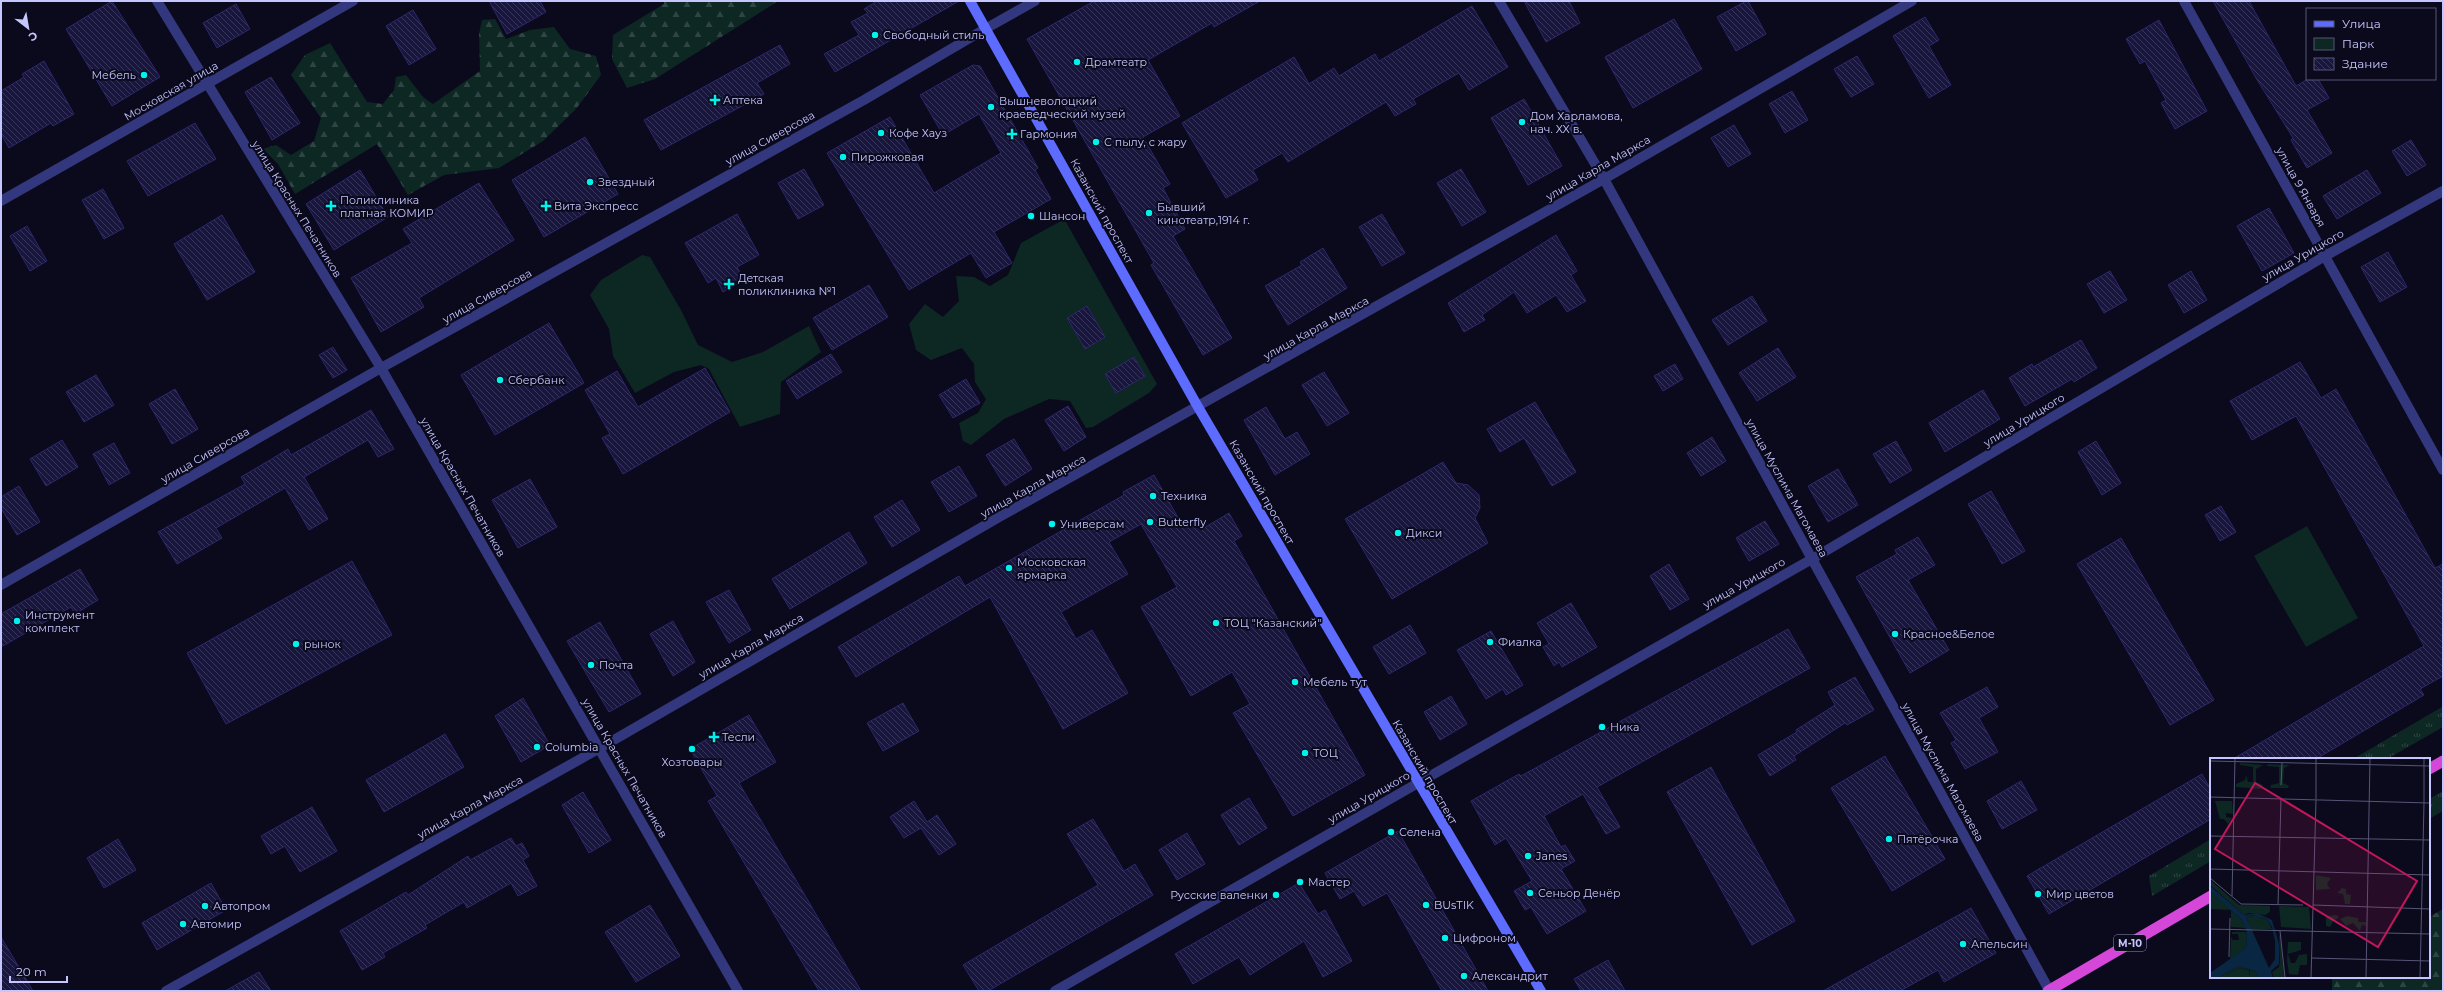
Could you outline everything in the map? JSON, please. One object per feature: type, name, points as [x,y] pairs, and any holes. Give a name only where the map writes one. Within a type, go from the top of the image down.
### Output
[{"type":"highway","points":[[2430,768],[2443,761]]},
{"type":"highway","name":"М-10","points":[[2048,991],[2210,897]]},
{"type":"main road","name":"Казанский проспект","points":[[970,1],[1198,408],[1541,991]]},
{"type":"street","name":"улица Красных Печатников","points":[[157,1],[381,368],[520,613],[600,748],[738,991]]},
{"type":"street","name":"Московская улица","points":[[1,201],[353,1]]},
{"type":"street","name":"улица Сиверсова","points":[[1,585],[381,368],[864,100],[1035,1]]},
{"type":"street","name":"улица Муслима Магомаева","points":[[1499,1],[1604,179],[2048,991]]},
{"type":"street","name":"улица Карла Маркса","points":[[166,991],[600,748],[988,524],[1198,408],[1604,179],[1912,1]]},
{"type":"street","name":"улица 9 Января","points":[[2184,1],[2443,470]]},
{"type":"street","name":"улица Урицкого","points":[[1055,991],[1812,559],[2325,256],[2443,191]]},
{"type":"green space","points":[[664,1],[778,1],[655,79],[627,88],[612,59],[613,35],[664,4]]},
{"type":"green space","points":[[495,19],[506,39],[530,30],[554,27],[570,49],[596,56],[601,75],[576,109],[543,141],[499,168],[444,175],[408,195],[377,144],[295,194],[278,164],[263,149],[276,145],[291,155],[314,141],[321,118],[291,75],[305,55],[330,43],[367,102],[383,104],[394,90],[396,77],[406,75],[423,97],[433,104],[480,71],[479,34],[482,20]]},
{"type":"green space","points":[[1061,221],[1066,222],[1157,384],[1149,393],[1093,427],[1086,428],[1070,401],[1049,399],[1004,419],[971,445],[963,441],[959,423],[978,413],[986,399],[975,382],[974,364],[962,348],[931,360],[916,350],[909,324],[925,304],[943,317],[959,301],[956,276],[974,277],[990,286],[1008,275],[1021,243]]},
{"type":"green space","points":[[642,255],[650,257],[681,310],[698,345],[732,362],[763,352],[809,326],[821,352],[781,382],[780,414],[740,427],[709,369],[701,365],[674,372],[635,393],[613,356],[609,329],[590,295],[601,280]]},
{"type":"green space","points":[[2307,526],[2358,618],[2306,647],[2254,556]]},
{"type":"green space","points":[[2442,707],[2443,727],[2389,758],[2355,758]]},
{"type":"green space","points":[[2443,791],[2443,811],[2430,818],[2430,798]]},
{"type":"green space","points":[[2210,840],[2210,862],[2152,896],[2149,876]]},
{"type":"green space","points":[[2443,909],[2443,991],[2332,991],[2332,978],[2430,978],[2430,916]]},
{"type":"building","points":[[112,1],[160,77],[112,106],[66,29]]},
{"type":"building","points":[[489,1],[540,1],[546,12],[507,34]]},
{"type":"building","points":[[877,1],[959,1],[835,72],[824,54],[859,35],[851,22],[868,13],[864,9]]},
{"type":"building","points":[[1094,1],[1260,1],[1214,27],[1212,23],[1148,60],[1180,116],[1143,137],[1170,184],[1163,188],[1185,229],[1173,236],[1232,338],[1203,355],[1151,265],[1154,263],[1027,39]]},
{"type":"building","points":[[1524,1],[1569,1],[1580,23],[1546,42]]},
{"type":"building","points":[[1748,1],[1766,34],[1736,51],[1717,17]]},
{"type":"building","points":[[2213,1],[2249,1],[2296,86],[2306,80],[2319,80],[2329,98],[2307,110],[2332,153],[2307,168],[2291,140],[2293,138],[2256,78]]},
{"type":"building","points":[[236,4],[250,29],[217,48],[203,23]]},
{"type":"building","points":[[1472,6],[1508,67],[1469,90],[1459,73],[1413,99],[1416,104],[1395,116],[1386,102],[1288,162],[1282,153],[1253,170],[1258,180],[1226,198],[1182,123],[1294,57],[1309,84],[1334,68],[1339,76],[1375,54],[1379,61]]},
{"type":"building","points":[[413,10],[436,49],[409,65],[386,26]]},
{"type":"building","points":[[1925,17],[1939,40],[1929,46],[1951,85],[1929,98],[1893,36]]},
{"type":"building","points":[[1674,19],[1702,69],[1633,108],[1605,57]]},
{"type":"building","points":[[2159,20],[2207,111],[2175,129],[2161,103],[2166,100],[2145,61],[2140,64],[2126,39]]},
{"type":"building","points":[[780,45],[790,64],[757,83],[764,94],[661,150],[644,120]]},
{"type":"building","points":[[1857,56],[1874,84],[1851,97],[1834,69]]},
{"type":"building","points":[[44,61],[74,114],[53,126],[51,123],[9,148],[1,134],[1,91],[24,77],[22,74]]},
{"type":"building","points":[[973,65],[980,66],[1038,168],[1035,170],[1051,199],[994,232],[1012,263],[986,278],[971,253],[909,290],[827,153],[890,117],[934,193],[1001,153],[979,114],[943,135],[920,95]]},
{"type":"building","points":[[271,77],[300,123],[272,140],[245,92]]},
{"type":"building","points":[[1792,91],[1808,120],[1785,133],[1769,104]]},
{"type":"building","points":[[1524,99],[1562,166],[1528,185],[1491,118]]},
{"type":"building","points":[[195,123],[216,159],[148,196],[127,161]]},
{"type":"building","points":[[1734,125],[1751,154],[1728,167],[1711,138]]},
{"type":"building","points":[[585,137],[618,194],[544,237],[512,180]]},
{"type":"building","points":[[2411,140],[2426,165],[2407,176],[2392,151]]},
{"type":"building","points":[[804,169],[824,205],[798,219],[778,183]]},
{"type":"building","points":[[1461,169],[1486,212],[1462,226],[1437,183]]},
{"type":"building","points":[[360,170],[388,217],[334,250],[306,204]]},
{"type":"building","points":[[2367,170],[2381,193],[2337,219],[2323,196]]},
{"type":"building","points":[[479,183],[514,240],[419,298],[424,307],[381,332],[351,278],[412,243],[403,229]]},
{"type":"building","points":[[103,189],[124,228],[104,239],[82,200]]},
{"type":"building","points":[[2269,208],[2294,253],[2262,271],[2237,226]]},
{"type":"building","points":[[737,214],[759,255],[737,267],[744,280],[723,292],[716,278],[708,283],[685,243]]},
{"type":"building","points":[[1382,214],[1405,253],[1382,266],[1359,227]]},
{"type":"building","points":[[222,215],[255,272],[207,300],[174,244]]},
{"type":"building","points":[[27,226],[47,261],[30,271],[10,236]]},
{"type":"building","points":[[1556,235],[1577,271],[1571,275],[1586,301],[1567,312],[1556,295],[1527,313],[1514,292],[1482,315],[1485,320],[1464,332],[1448,303]]},
{"type":"building","points":[[1323,248],[1347,288],[1288,325],[1265,286],[1302,265],[1300,262]]},
{"type":"building","points":[[2388,252],[2407,287],[2380,302],[2361,267]]},
{"type":"building","points":[[2110,271],[2127,300],[2104,313],[2087,284]]},
{"type":"building","points":[[2191,271],[2207,300],[2184,313],[2168,285]]},
{"type":"building","points":[[869,285],[888,317],[832,350],[813,318]]},
{"type":"building","points":[[1752,296],[1767,321],[1728,345],[1712,320]]},
{"type":"building","points":[[1087,306],[1105,337],[1085,349],[1067,318]]},
{"type":"building","points":[[549,323],[584,383],[495,435],[461,375]]},
{"type":"building","points":[[2081,340],[2097,368],[2074,382],[2072,379],[2025,406],[2009,378],[2032,364],[2033,367]]},
{"type":"building","points":[[333,347],[347,370],[333,378],[319,355]]},
{"type":"building","points":[[1778,348],[1796,377],[1757,401],[1739,373]]},
{"type":"building","points":[[831,354],[842,372],[797,399],[786,381]]},
{"type":"building","points":[[1134,357],[1145,376],[1116,393],[1105,374]]},
{"type":"building","points":[[2300,362],[2321,398],[2336,389],[2435,568],[2443,564],[2443,676],[2420,689],[2424,695],[2318,758],[2235,758],[2424,646],[2296,416],[2252,440],[2230,401]]},
{"type":"building","points":[[1675,364],[1683,379],[1663,391],[1654,376]]},
{"type":"building","points":[[705,368],[730,412],[623,474],[602,438],[610,434],[585,390],[617,371],[638,407]]},
{"type":"building","points":[[1324,372],[1349,413],[1327,426],[1302,385]]},
{"type":"building","points":[[96,375],[114,405],[84,422],[66,392]]},
{"type":"building","points":[[966,379],[980,403],[953,418],[939,395]]},
{"type":"building","points":[[175,389],[198,429],[172,444],[149,404]]},
{"type":"building","points":[[1983,390],[2000,419],[1945,452],[1929,423]]},
{"type":"building","points":[[1535,402],[1576,472],[1552,486],[1524,438],[1500,452],[1487,429]]},
{"type":"building","points":[[1068,406],[1086,437],[1064,451],[1045,420]]},
{"type":"building","points":[[1266,407],[1285,439],[1297,432],[1310,454],[1275,475],[1244,420]]},
{"type":"building","points":[[371,410],[394,449],[378,457],[368,440],[304,477],[328,519],[309,530],[285,488],[216,528],[222,538],[177,564],[158,532],[245,484],[241,477],[288,449],[291,455]]},
{"type":"building","points":[[1712,437],[1726,461],[1701,476],[1687,453]]},
{"type":"building","points":[[1014,439],[1032,469],[1005,486],[986,455]]},
{"type":"building","points":[[62,440],[78,467],[46,486],[30,459]]},
{"type":"building","points":[[1896,441],[1912,470],[1890,483],[1873,454]]},
{"type":"building","points":[[2096,441],[2121,483],[2102,495],[2078,452]]},
{"type":"building","points":[[114,443],[130,473],[109,485],[93,454]]},
{"type":"building","points":[[1443,462],[1456,483],[1468,485],[1479,495],[1480,508],[1475,518],[1488,543],[1392,599],[1345,519]]},
{"type":"building","points":[[959,466],[977,496],[949,512],[931,482]]},
{"type":"building","points":[[1838,469],[1858,505],[1828,522],[1808,486]]},
{"type":"building","points":[[1154,475],[1181,523],[1195,523],[1202,529],[1229,513],[1242,536],[1234,541],[1365,775],[1293,816],[1233,713],[1250,704],[1232,672],[1191,696],[1141,607],[1177,587],[1141,524],[1109,542],[1128,574],[1061,612],[1076,639],[1092,630],[1128,693],[1063,729],[990,597],[856,677],[838,647],[959,576],[965,586],[1124,495],[1123,492]]},
{"type":"building","points":[[530,479],[557,527],[518,548],[492,500]]},
{"type":"building","points":[[19,486],[40,522],[17,535],[1,508],[1,497]]},
{"type":"building","points":[[1991,491],[2025,551],[2002,564],[1968,504]]},
{"type":"building","points":[[902,500],[920,530],[892,547],[874,517]]},
{"type":"building","points":[[2221,506],[2236,532],[2220,541],[2205,515]]},
{"type":"building","points":[[1765,521],[1779,544],[1749,561],[1736,538]]},
{"type":"building","points":[[849,532],[867,563],[790,609],[772,579]]},
{"type":"building","points":[[1918,537],[1935,565],[1908,580],[1949,650],[1910,673],[1856,577],[1897,554],[1895,550]]},
{"type":"building","points":[[2121,538],[2214,700],[2170,725],[2077,564]]},
{"type":"building","points":[[352,561],[392,635],[226,724],[187,653]]},
{"type":"building","points":[[1669,564],[1689,599],[1670,610],[1650,576]]},
{"type":"building","points":[[80,569],[98,600],[75,614],[71,607],[1,647],[1,614]]},
{"type":"building","points":[[729,590],[751,630],[729,643],[706,602]]},
{"type":"building","points":[[1571,603],[1597,647],[1562,667],[1559,662],[1554,666],[1543,647],[1549,644],[1537,623]]},
{"type":"building","points":[[673,621],[695,662],[673,676],[650,634]]},
{"type":"building","points":[[600,622],[641,694],[609,712],[567,641]]},
{"type":"building","points":[[1410,625],[1426,653],[1389,674],[1373,647]]},
{"type":"building","points":[[1788,629],[1810,668],[1597,787],[1620,827],[1606,834],[1583,794],[1544,816],[1561,847],[1565,845],[1575,861],[1561,869],[1586,911],[1547,934],[1531,907],[1525,910],[1514,891],[1532,881],[1506,838],[1495,845],[1471,801],[1519,774],[1521,776]]},
{"type":"building","points":[[1491,631],[1523,685],[1506,695],[1503,689],[1486,699],[1457,650]]},
{"type":"building","points":[[1855,677],[1874,710],[1847,725],[1845,723],[1794,756],[1796,760],[1770,776],[1758,755],[1797,732],[1796,730],[1835,705],[1828,692]]},
{"type":"building","points":[[1987,687],[1998,707],[1979,718],[1998,752],[1965,769],[1951,743],[1956,740],[1940,713]]},
{"type":"building","points":[[1451,696],[1467,724],[1440,740],[1424,712]]},
{"type":"building","points":[[523,698],[550,745],[521,762],[495,716]]},
{"type":"building","points":[[903,703],[919,731],[883,751],[867,723]]},
{"type":"building","points":[[749,715],[776,762],[739,783],[861,991],[819,991],[708,801],[717,796],[690,749]]},
{"type":"building","points":[[445,734],[464,767],[384,812],[366,780]]},
{"type":"building","points":[[1885,756],[1945,859],[1892,891],[1831,788]]},
{"type":"building","points":[[1711,767],[1795,921],[1752,945],[1667,792]]},
{"type":"building","points":[[2202,774],[2210,788],[2210,820],[2049,914],[2027,876]]},
{"type":"building","points":[[2021,781],[2037,810],[2002,829],[1987,801]]},
{"type":"building","points":[[583,792],[611,840],[589,853],[562,805]]},
{"type":"building","points":[[1249,798],[1267,828],[1239,845],[1221,815]]},
{"type":"building","points":[[914,801],[927,822],[937,815],[956,844],[939,855],[921,828],[904,838],[890,817]]},
{"type":"building","points":[[312,807],[337,851],[300,872],[285,846],[271,854],[261,836]]},
{"type":"building","points":[[1093,819],[1124,871],[1135,864],[1153,895],[988,991],[979,991],[963,965],[1098,885],[1067,834]]},
{"type":"building","points":[[1398,831],[1488,991],[1442,991],[1387,893],[1363,906],[1354,891],[1340,899],[1325,873]]},
{"type":"building","points":[[1187,833],[1205,864],[1177,880],[1159,850]]},
{"type":"building","points":[[511,838],[516,846],[522,843],[529,856],[523,860],[537,886],[518,896],[511,883],[467,908],[464,902],[425,925],[427,928],[383,953],[385,957],[362,970],[340,931],[406,892],[408,895],[468,856],[470,860]]},
{"type":"building","points":[[118,839],[136,870],[104,888],[87,858]]},
{"type":"building","points":[[211,883],[226,910],[157,950],[142,923]]},
{"type":"building","points":[[1299,883],[1318,914],[1325,910],[1352,961],[1323,977],[1304,941],[1250,975],[1239,957],[1193,984],[1175,954]]},
{"type":"building","points":[[650,905],[680,956],[636,982],[605,932]]},
{"type":"building","points":[[1971,908],[1996,953],[1944,982],[1938,970],[1900,991],[1823,991]]},
{"type":"building","points":[[1,937],[33,991],[1,991]]},
{"type":"building","points":[[1608,960],[1625,991],[1581,991],[1574,979]]},
{"type":"building","points":[[259,972],[271,991],[225,991]]},
{"type":"place","name":"Свободный стиль","points":[[875,35]]},
{"type":"place","name":"Драмтеатр","points":[[1077,62]]},
{"type":"place","name":"Мебель","points":[[144,75]]},
{"type":"place","name":"Аптека","points":[[715,100]]},
{"type":"place","name":"Вышневолоцкий краеведческий музей","points":[[991,107]]},
{"type":"place","name":"Дом Харламова, нач. XX в.","points":[[1522,122]]},
{"type":"place","name":"Кофе Хауз","points":[[881,133]]},
{"type":"place","name":"Гармония","points":[[1012,134]]},
{"type":"place","name":"С пылу, с жару","points":[[1096,142]]},
{"type":"place","name":"Пирожковая","points":[[843,157]]},
{"type":"place","name":"Звездный","points":[[590,182]]},
{"type":"place","name":"Поликлиника платная КОМИР","points":[[331,206]]},
{"type":"place","name":"Вита Экспресс","points":[[546,206]]},
{"type":"place","name":"Бывший кинотеатр,1914 г.","points":[[1149,213]]},
{"type":"place","name":"Шансон","points":[[1031,216]]},
{"type":"place","name":"Детская поликлиника №1","points":[[729,284]]},
{"type":"place","name":"Сбербанк","points":[[500,380]]},
{"type":"place","name":"Техника","points":[[1153,496]]},
{"type":"place","name":"Butterfly","points":[[1150,522]]},
{"type":"place","name":"Универсам","points":[[1052,524]]},
{"type":"place","name":"Дикси","points":[[1398,533]]},
{"type":"place","name":"Московская ярмарка","points":[[1009,568]]},
{"type":"place","name":"Инструмент комплект","points":[[17,621]]},
{"type":"place","name":"ТОЦ \"Казанский\"","points":[[1216,623]]},
{"type":"place","name":"Красное&Белое","points":[[1895,634]]},
{"type":"place","name":"Фиалка","points":[[1490,642]]},
{"type":"place","name":"рынок","points":[[296,644]]},
{"type":"place","name":"Почта","points":[[591,665]]},
{"type":"place","name":"Мебель тут","points":[[1295,682]]},
{"type":"place","name":"Ника","points":[[1602,727]]},
{"type":"place","name":"Тесли","points":[[714,737]]},
{"type":"place","name":"Columbia","points":[[537,747]]},
{"type":"place","name":"Хозтовары","points":[[692,749]]},
{"type":"place","name":"ТОЦ","points":[[1305,753]]},
{"type":"place","name":"Селена","points":[[1391,832]]},
{"type":"place","name":"Пятёрочка","points":[[1889,839]]},
{"type":"place","name":"Janes","points":[[1528,856]]},
{"type":"place","name":"Мастер","points":[[1300,882]]},
{"type":"place","name":"Сеньор Денёр","points":[[1530,893]]},
{"type":"place","name":"Мир цветов","points":[[2038,894]]},
{"type":"place","name":"Русские валенки","points":[[1276,895]]},
{"type":"place","name":"BUsTIK","points":[[1426,905]]},
{"type":"place","name":"Автопром","points":[[205,906]]},
{"type":"place","name":"Автомир","points":[[183,924]]},
{"type":"place","name":"Цифроном","points":[[1445,938]]},
{"type":"place","name":"Апельсин","points":[[1963,944]]},
{"type":"place","name":"Александрит","points":[[1464,976]]}]
